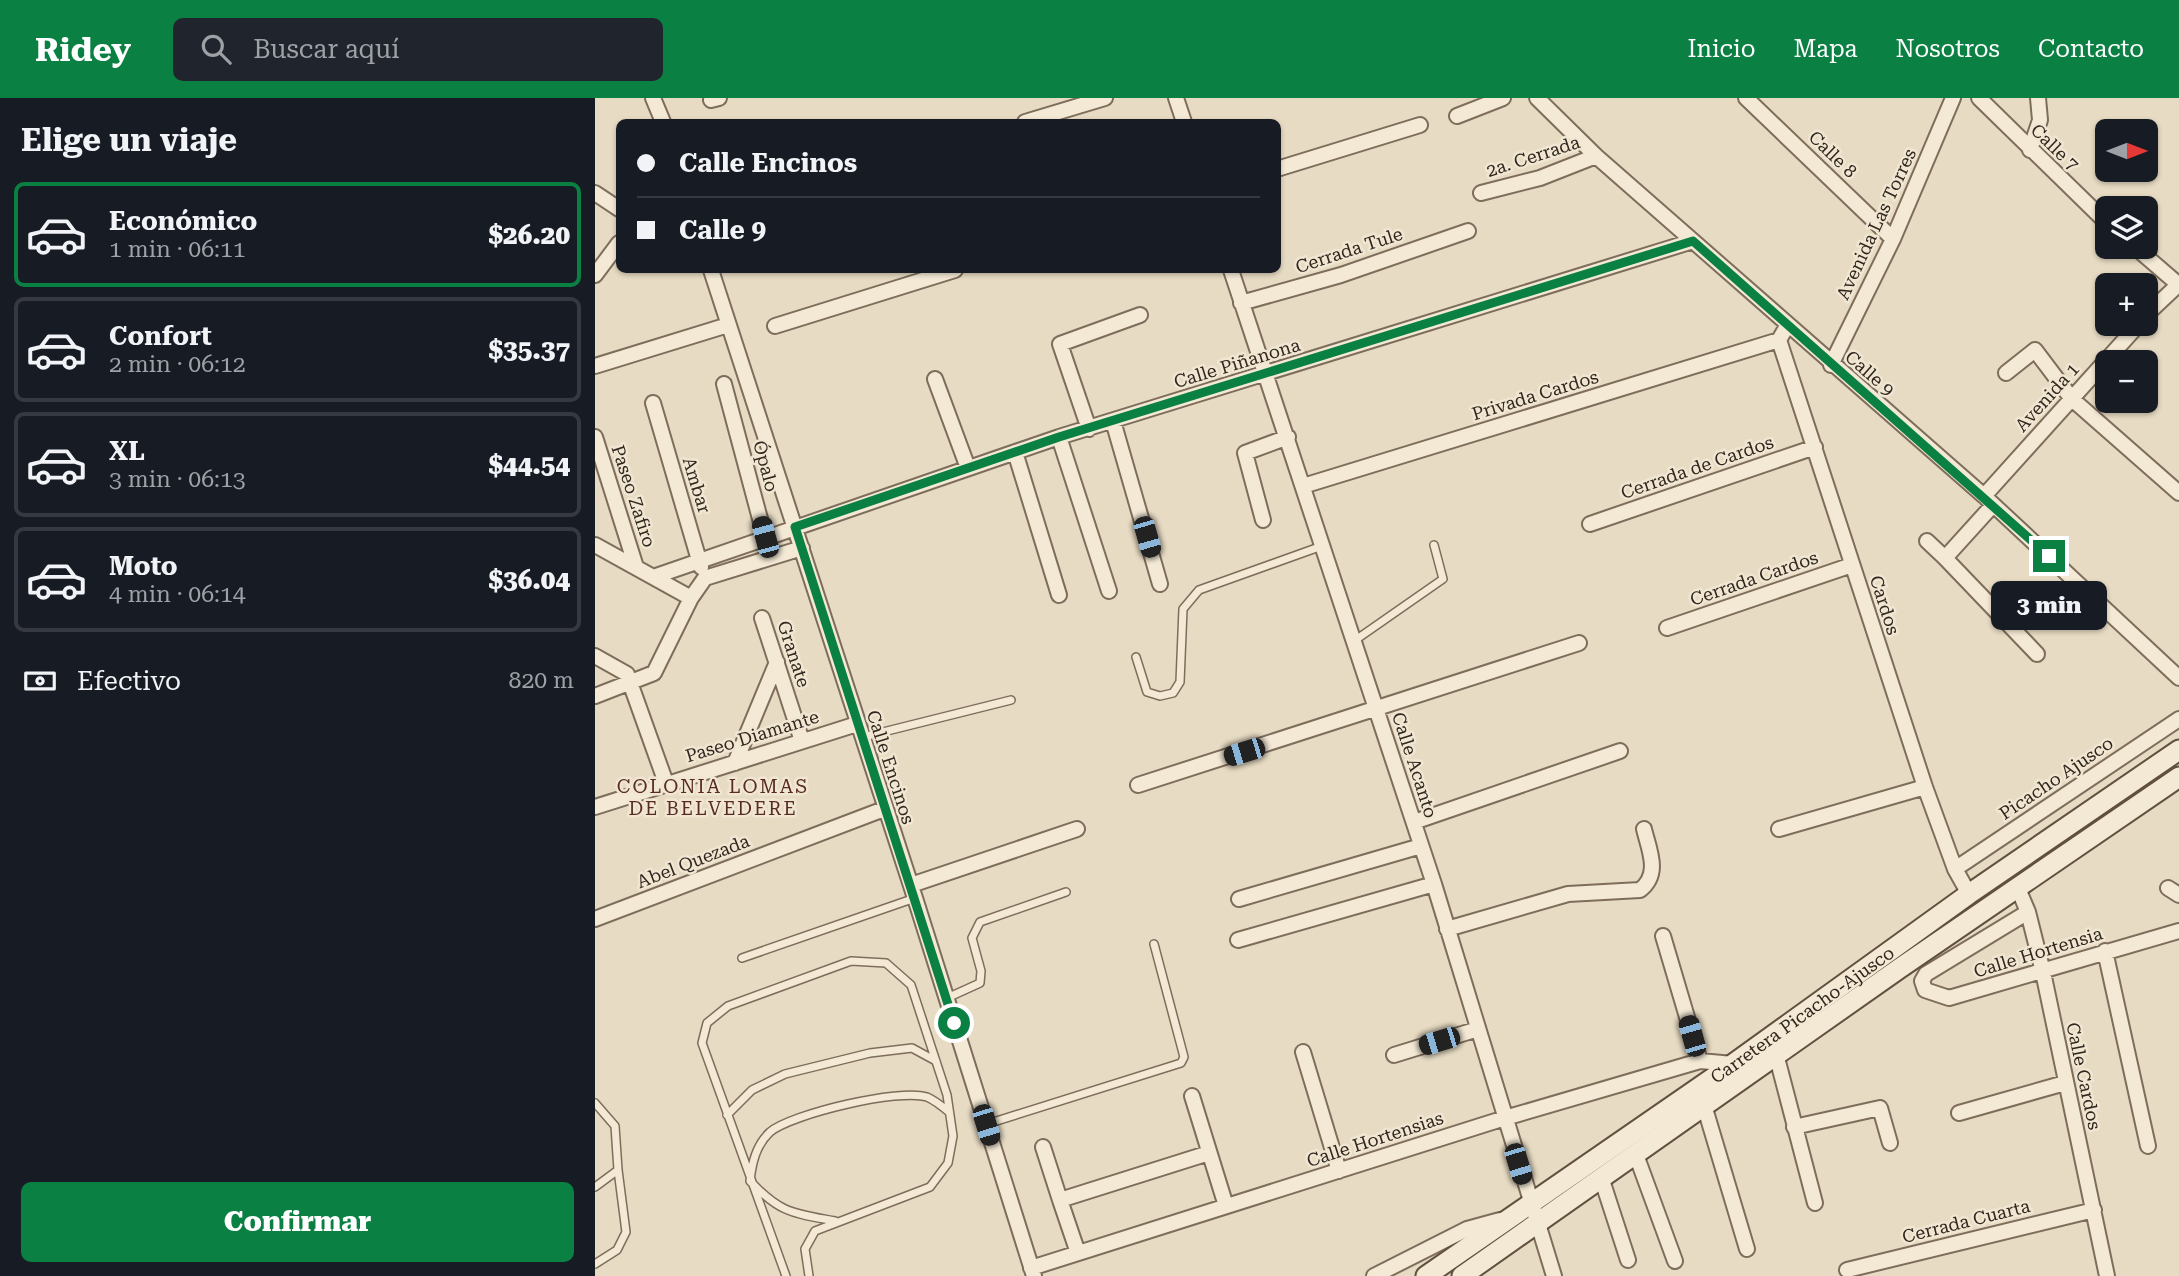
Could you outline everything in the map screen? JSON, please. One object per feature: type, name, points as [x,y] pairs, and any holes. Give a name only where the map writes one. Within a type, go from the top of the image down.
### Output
[{"type":"main road","name":"Carretera Picacho-Ajusco","points":[[1462,1276],[1533,1214],[1733,1064],[1969,894],[2179,750]]},
{"type":"main road","name":"Carretera Picacho-Ajusco","points":[[1426,1276],[1512,1217],[1533,1214],[1601,1177],[2017,886],[2179,777]]},
{"type":"street","points":[[653,98],[662,119]]},
{"type":"street","points":[[1035,119],[1105,98]]},
{"type":"street","points":[[1176,98],[1183,119]]},
{"type":"street","points":[[1457,116],[1503,98]]},
{"type":"street","name":"Calle 9","points":[[1537,98],[1596,156],[1988,500],[2179,678]]},
{"type":"street","name":"Calle 8","points":[[1746,98],[1893,239]]},
{"type":"street","name":"Avenida Las Torres","points":[[1831,365],[1893,239],[1953,98]]},
{"type":"street","name":"Calle 7","points":[[1979,98],[2095,212]]},
{"type":"street","points":[[2030,150],[2040,120],[2038,98]]},
{"type":"street","points":[[1281,168],[1420,125]]},
{"type":"street","name":"2a. Cerrada","points":[[1481,193],[1540,178],[1596,156]]},
{"type":"street","points":[[595,193],[616,207]]},
{"type":"street","name":"Cerrada Tule","points":[[1241,303],[1341,275],[1468,231]]},
{"type":"street","name":"Calle Piñanona","points":[[653,577],[1059,437],[1693,241]]},
{"type":"street","points":[[595,275],[616,247]]},
{"type":"street","points":[[2148,259],[2179,285],[2158,304]]},
{"type":"street","name":"Calle Encinos","points":[[712,273],[721,327],[791,528],[801,548],[884,809],[913,891],[1032,1272]]},
{"type":"street","points":[[775,326],[945,273]]},
{"type":"street","name":"Calle Acanto","points":[[1232,273],[1434,884],[1554,1276]]},
{"type":"street","points":[[1089,429],[1060,344],[1140,315]]},
{"type":"street","points":[[1779,340],[1787,326]]},
{"type":"street","points":[[595,366],[721,327]]},
{"type":"street","name":"Avenida 1","points":[[1945,558],[1988,500],[2128,336]]},
{"type":"street","name":"Cardos","points":[[1779,340],[1925,786],[1955,869],[1969,894]]},
{"type":"street","name":"Privada Cardos","points":[[1303,486],[1779,340]]},
{"type":"street","points":[[2006,373],[2035,350],[2073,399],[2179,493]]},
{"type":"street","points":[[935,379],[968,468]]},
{"type":"street","name":"Ópalo","points":[[724,384],[771,558]]},
{"type":"street","name":"Ambar","points":[[653,403],[705,578]]},
{"type":"street","points":[[1113,421],[1160,584]]},
{"type":"street","name":"Paseo Zafiro","points":[[595,437],[599,469],[636,568]]},
{"type":"street","points":[[1059,437],[1109,591]]},
{"type":"street","points":[[1263,520],[1245,453],[1288,437]]},
{"type":"street","name":"Cerrada de Cardos","points":[[1590,524],[1815,447]]},
{"type":"street","points":[[1015,452],[1059,595]]},
{"type":"street","points":[[1927,541],[2037,654]]},
{"type":"street","points":[[595,545],[691,598]]},
{"type":"street","points":[[595,696],[655,674],[691,598],[705,578],[801,548]]},
{"type":"street","name":"Cerrada Cardos","points":[[1667,628],[1852,565]]},
{"type":"street","name":"Granate","points":[[762,618],[802,741]]},
{"type":"street","points":[[1138,785],[1579,643]]},
{"type":"street","points":[[595,656],[627,674],[666,783]]},
{"type":"street","points":[[735,763],[777,662]]},
{"type":"street","name":"Picacho Ajusco","points":[[1955,869],[2179,719]]},
{"type":"street","name":"Paseo Diamante","points":[[595,807],[841,729],[859,731]]},
{"type":"street","points":[[1414,822],[1620,751]]},
{"type":"street","points":[[1779,829],[1925,786]]},
{"type":"street","name":"Abel Quezada","points":[[595,919],[884,809]]},
{"type":"street","points":[[913,891],[1077,829]]},
{"type":"street","points":[[1447,929],[1567,894],[1640,890],[1648,884],[1653,868],[1644,829]]},
{"type":"street","points":[[1239,899],[1421,846]]},
{"type":"street","points":[[1238,940],[1434,884]]},
{"type":"street","name":"Calle Cardos","points":[[2017,886],[2028,912],[2043,972],[2107,1276]]},
{"type":"street","name":"Calle Hortensia","points":[[2028,912],[1926,974],[1922,981],[1925,990],[1949,998],[2179,931]]},
{"type":"street","points":[[1663,936],[1700,1061]]},
{"type":"street","points":[[2105,951],[2148,1146]]},
{"type":"street","points":[[1394,1055],[1478,1029]]},
{"type":"street","points":[[1303,1052],[1339,1171]]},
{"type":"street","points":[[1776,1054],[1815,1203]]},
{"type":"street","name":"Calle Hortensias","points":[[1032,1272],[1078,1253],[1505,1118],[1700,1061],[1733,1064]]},
{"type":"street","points":[[1959,1113],[2065,1083]]},
{"type":"street","points":[[1192,1096],[1226,1206]]},
{"type":"street","points":[[1704,1105],[1747,1249]]},
{"type":"street","points":[[1794,1127],[1880,1108],[1890,1143]]},
{"type":"street","points":[[1043,1147],[1078,1253]]},
{"type":"street","points":[[1060,1200],[1209,1153]]},
{"type":"street","points":[[1635,1153],[1675,1261]]},
{"type":"street","points":[[1601,1177],[1628,1260]]},
{"type":"street","name":"Cerrada Cuarta","points":[[1847,1270],[2094,1210]]},
{"type":"street","points":[[1374,1276],[1467,1229],[1512,1217]]},
{"type":"lane","points":[[1354,641],[1443,579],[1434,545]]},
{"type":"lane","points":[[1136,657],[1147,692],[1160,696],[1173,693],[1180,682],[1184,609],[1199,590],[1322,546]]},
{"type":"lane","points":[[859,731],[1011,700]]},
{"type":"lane","points":[[742,958],[913,891]]},
{"type":"lane","points":[[947,998],[979,984],[981,971],[972,938],[980,922],[1066,892]]},
{"type":"lane","points":[[986,1125],[1181,1063],[1184,1057],[1154,944]]},
{"type":"lane","points":[[786,1276],[702,1043],[707,1023],[728,1006],[851,961],[887,962],[911,985],[936,1061],[953,1136],[948,1163],[930,1187],[815,1231],[805,1249],[809,1276]]},
{"type":"lane","points":[[727,1115],[752,1090],[785,1074],[870,1053],[912,1048],[936,1061]]},
{"type":"lane","points":[[750,1181],[753,1158],[771,1132],[812,1114],[894,1094],[927,1097],[949,1112]]},
{"type":"lane","points":[[595,1103],[615,1126],[626,1232],[617,1250],[595,1264]]},
{"type":"lane","points":[[595,1187],[618,1170]]},
{"type":"lane","points":[[750,1181],[772,1204],[794,1213],[837,1221]]},
{"type":"district","name":"COLONIA LOMAS DE BELVEDERE","points":[[713,797]]},
{"type":"route","points":[[954,1023],[795,527],[1059,437],[1693,241],[2049,556]]}]
